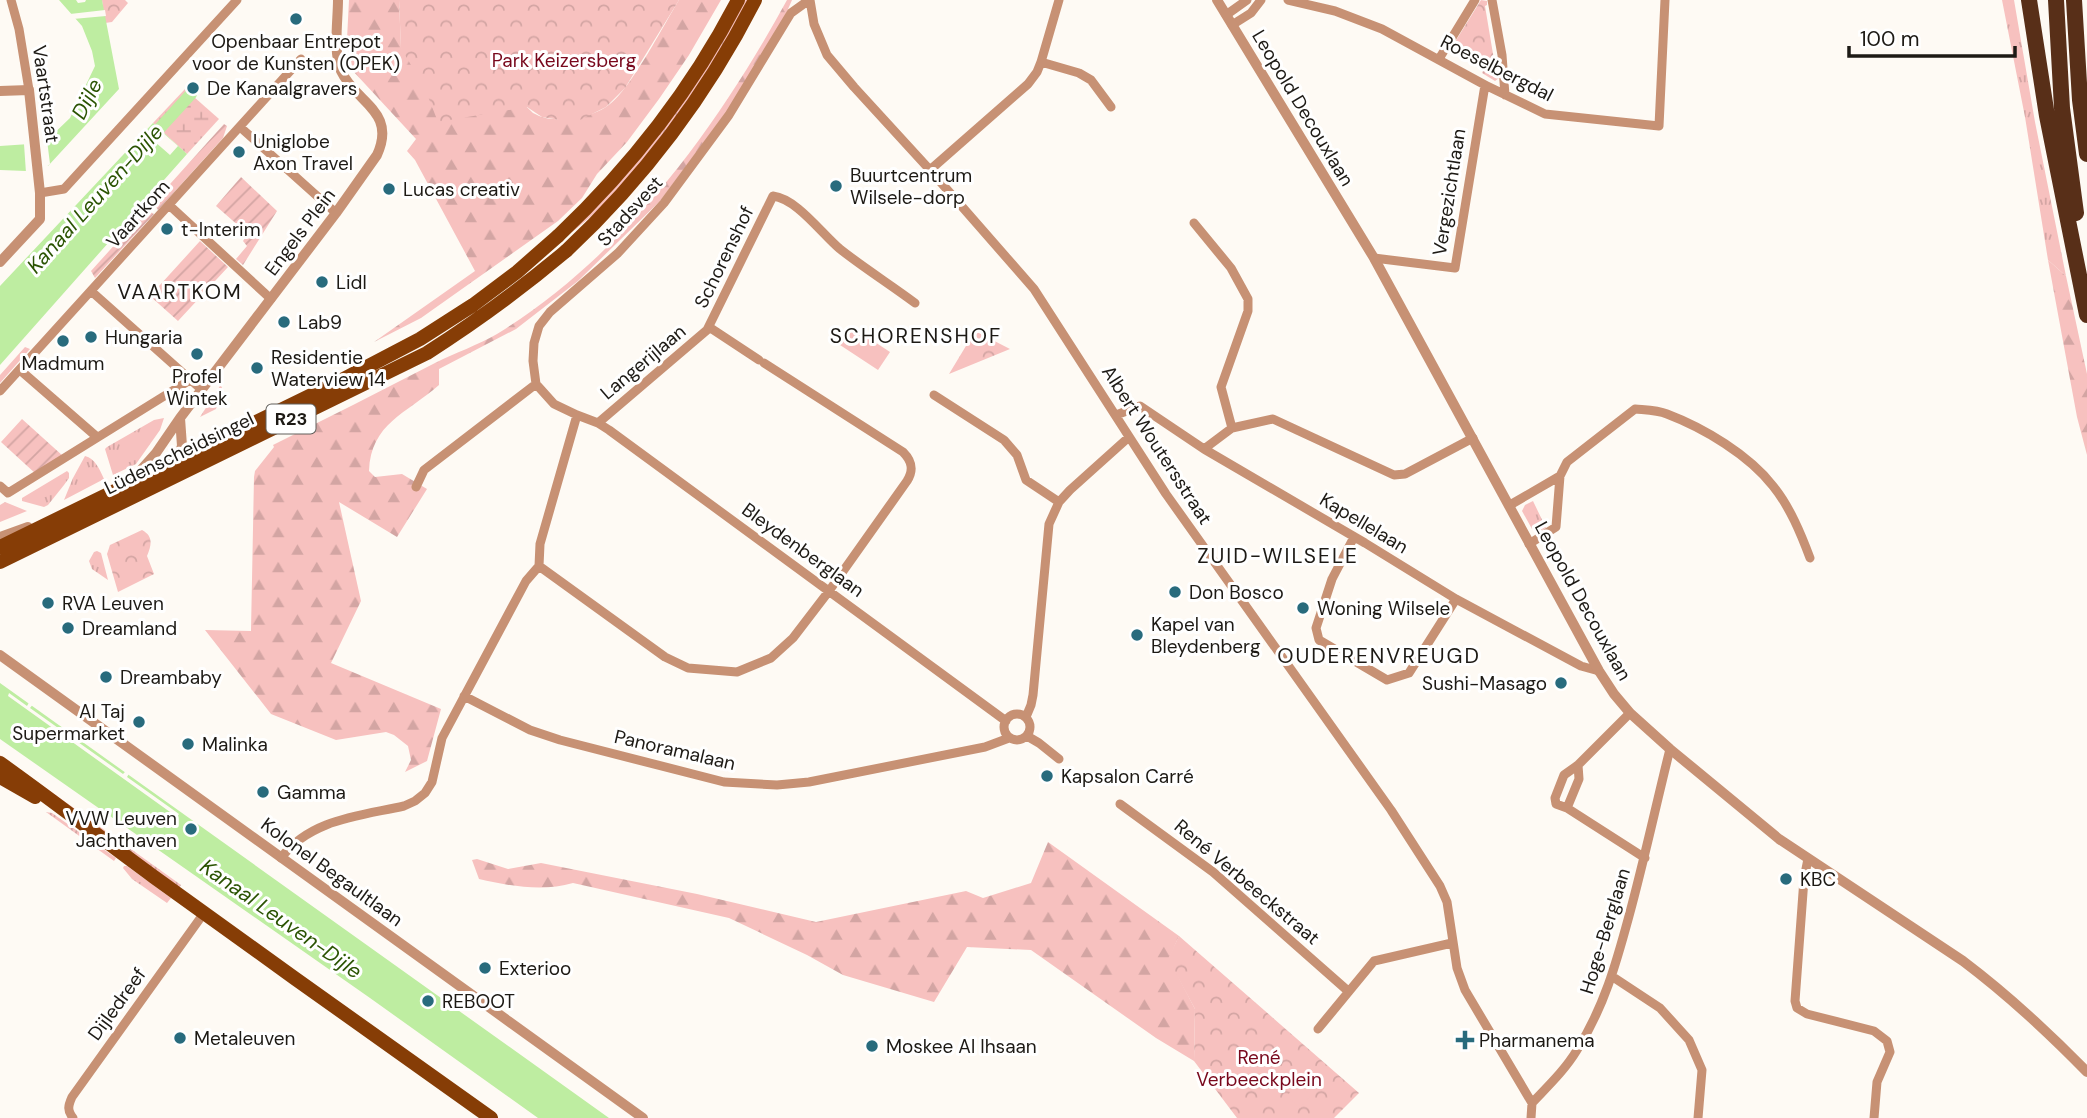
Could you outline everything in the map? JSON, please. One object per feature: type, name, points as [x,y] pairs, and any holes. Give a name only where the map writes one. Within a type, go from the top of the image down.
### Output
[{"type":"highway","points":[[2029,0],[2047,116],[2087,315]]},
{"type":"highway","points":[[2056,0],[2062,108],[2087,273]]},
{"type":"highway","points":[[2074,0],[2080,100],[2087,154]]},
{"type":"main road","name":"Lüdenscheidsingel","points":[[0,547],[338,382],[420,339],[517,272],[587,208],[645,144],[705,59],[738,0]]},
{"type":"main road","name":"Lüdenscheidsingel","points":[[0,563],[427,352],[481,319],[566,251],[600,219],[658,153],[718,66],[755,0]]},
{"type":"main road","points":[[0,763],[491,1118]]},
{"type":"main road","points":[[0,777],[73,818]]},
{"type":"street","name":"Vaartstraat","points":[[0,262],[40,219],[40,193],[29,90],[19,29],[11,0]]},
{"type":"street","points":[[40,193],[64,189],[237,0]]},
{"type":"street","name":"Engels Plein","points":[[0,537],[101,497],[133,479],[156,453],[377,155],[382,145],[382,127],[375,111],[345,78],[338,62],[338,0]]},
{"type":"street","name":"Albert Woutersstraat","points":[[791,13],[809,0],[814,24],[827,55],[1034,289],[1166,494],[1391,810],[1444,894],[1457,968],[1465,990],[1532,1103]]},
{"type":"street","points":[[930,170],[1028,84],[1041,62],[1059,0]]},
{"type":"street","name":"Leopold Decouxlaan","points":[[1217,0],[1374,258],[1529,544],[1614,694],[1630,713],[1670,749],[1779,839],[1987,979],[2029,1015],[2087,1072]]},
{"type":"street","points":[[1226,15],[1247,0]]},
{"type":"street","points":[[1232,25],[1251,13],[1261,0]]},
{"type":"street","name":"Roeselbergdal","points":[[1287,0],[1335,11],[1382,29],[1545,114],[1659,126],[1665,0]]},
{"type":"street","points":[[1439,58],[1475,0]]},
{"type":"street","points":[[1492,0],[1503,55],[1505,95]]},
{"type":"street","name":"Stadsvest","points":[[536,384],[533,361],[539,326],[550,312],[636,235],[664,203],[729,115],[791,13]]},
{"type":"street","name":"Vaartkom","points":[[0,391],[301,59]]},
{"type":"street","points":[[1041,62],[1086,76],[1099,88],[1111,107]]},
{"type":"street","name":"Vergezichtlaan","points":[[1374,258],[1455,268],[1485,85]]},
{"type":"street","points":[[0,91],[29,90]]},
{"type":"street","points":[[240,127],[336,213]]},
{"type":"street","name":"Schorenshof","points":[[829,591],[907,481],[911,465],[903,452],[709,327],[772,196],[782,197],[794,205],[841,250],[915,303]]},
{"type":"street","points":[[169,205],[271,299]]},
{"type":"street","points":[[1194,223],[1231,268],[1248,299],[1248,311],[1222,387],[1231,428]]},
{"type":"street","points":[[91,291],[202,390]]},
{"type":"street","name":"Langerijlaan","points":[[598,423],[688,348],[709,327]]},
{"type":"street","points":[[20,370],[97,437]]},
{"type":"street","points":[[0,486],[8,493],[190,380]]},
{"type":"street","points":[[281,858],[292,844],[309,831],[331,822],[404,806],[425,793],[432,782],[442,738],[526,581],[539,566],[540,544],[577,415],[554,404],[536,384],[424,470],[416,487]]},
{"type":"street","points":[[934,395],[1004,440],[1017,455],[1026,480],[1059,502]]},
{"type":"street","name":"Kapellelaan","points":[[1116,415],[1140,406],[1204,449],[1457,599],[1581,666],[1599,671]]},
{"type":"street","points":[[1529,544],[1556,527],[1559,477],[1567,462],[1635,409],[1665,413],[1734,450],[1755,467],[1774,487],[1800,532],[1810,558]]},
{"type":"street","name":"Bleydenberglaan","points":[[577,415],[598,423],[1006,721]]},
{"type":"street","points":[[0,563],[27,554],[154,492],[172,472],[181,446],[180,418]]},
{"type":"street","points":[[1204,449],[1231,428],[1273,419],[1394,475],[1405,474],[1473,438]]},
{"type":"street","points":[[1026,717],[1033,695],[1049,524],[1059,502],[1070,490],[1129,437]]},
{"type":"street","points":[[1510,505],[1559,477]]},
{"type":"street","points":[[126,483],[134,489],[135,503]]},
{"type":"street","points":[[62,513],[69,516],[73,531]]},
{"type":"street","points":[[1354,537],[1332,579],[1316,628],[1319,640],[1387,680],[1398,677],[1409,673],[1457,599]]},
{"type":"street","points":[[539,566],[665,657],[688,668],[714,671],[737,672],[771,658],[793,638],[829,591]]},
{"type":"street","name":"Kolonel Begaultlaan","points":[[0,655],[643,1118]]},
{"type":"street","name":"Panoramalaan","points":[[464,696],[530,730],[561,740],[689,774],[734,783],[777,785],[809,782],[985,747],[1009,738]]},
{"type":"street","points":[[1630,713],[1578,765],[1564,775],[1555,799],[1556,804],[1567,808],[1645,858]]},
{"type":"street","points":[[1017,714],[1026,717],[1030,724],[1030,733],[1016,741],[1009,738],[1004,730],[1006,721],[1017,714]]},
{"type":"street","points":[[1027,736],[1059,759]]},
{"type":"street","name":"Hoge-Berglaan","points":[[1532,1103],[1576,1052],[1613,977],[1645,858],[1670,749]]},
{"type":"street","points":[[1567,808],[1579,779],[1578,765]]},
{"type":"street","name":"René Verbeeckstraat","points":[[1120,804],[1213,872],[1348,992]]},
{"type":"street","points":[[1808,859],[1804,879],[1795,1001],[1797,1008],[1807,1014],[1874,1031],[1886,1041],[1890,1052],[1877,1082],[1874,1118]]},
{"type":"street","name":"Dijledreef","points":[[74,1118],[68,1107],[72,1097],[204,913]]},
{"type":"street","points":[[1318,1029],[1374,961],[1452,943]]},
{"type":"street","points":[[1613,977],[1660,1008],[1689,1040],[1702,1070],[1698,1118]]},
{"type":"street","points":[[1531,1118],[1532,1103]]},
{"type":"green space","points":[[102,0],[125,0],[128,3],[112,22],[105,23]]},
{"type":"green space","points":[[349,0],[399,0],[401,48],[475,57],[533,113],[556,119],[593,113],[615,99],[635,74],[679,0],[721,0],[659,99],[627,142],[597,174],[582,198],[558,221],[421,318],[374,342],[475,271],[415,160],[407,151],[416,139],[353,71],[347,39]]},
{"type":"green space","name":"Park Keizersberg","points":[[399,0],[679,0],[625,88],[606,107],[580,120],[542,117],[527,107],[438,122],[425,89],[401,48]]},
{"type":"green space","points":[[745,0],[749,0],[671,126],[623,185],[571,233],[606,197],[729,30]]},
{"type":"green space","points":[[787,0],[792,0],[785,16],[736,99],[661,200],[578,281],[516,329],[439,369],[439,385],[383,430],[371,455],[369,471],[375,477],[402,474],[427,489],[397,537],[339,502],[361,601],[331,663],[441,709],[427,761],[405,772],[411,760],[408,746],[394,735],[386,732],[336,740],[271,714],[205,630],[251,631],[254,477],[255,471],[273,445],[497,334],[543,303],[586,267],[626,228],[698,141],[760,48]]},
{"type":"green space","points":[[1481,0],[1487,1],[1485,6],[1496,72],[1499,72],[1499,78],[1495,81],[1482,73],[1484,69],[1450,50]]},
{"type":"green space","points":[[2002,0],[2014,0],[2066,276],[2048,260],[2025,117]]},
{"type":"green space","points":[[185,89],[219,119],[187,154],[153,123]]},
{"type":"green space","points":[[224,124],[227,126],[223,138],[158,210],[153,203]]},
{"type":"green space","points":[[241,177],[277,211],[243,265],[236,259],[247,246],[243,241],[248,234],[216,206]]},
{"type":"green space","points":[[146,210],[154,214],[95,278],[91,271]]},
{"type":"green space","points":[[200,241],[228,267],[178,321],[150,296]]},
{"type":"green space","points":[[2048,260],[2066,276],[2087,374],[2087,455],[2077,417]]},
{"type":"green space","points":[[852,327],[890,352],[878,370],[840,345]]},
{"type":"green space","points":[[975,331],[1010,349],[949,374]]},
{"type":"green space","points":[[25,347],[30,349],[0,383],[0,375]]},
{"type":"green space","points":[[220,386],[222,387],[216,409],[200,417]]},
{"type":"green space","points":[[164,418],[160,430],[136,464],[113,475],[105,449],[154,420]]},
{"type":"green space","points":[[22,419],[63,456],[36,474],[1,442]]},
{"type":"green space","points":[[85,456],[99,468],[104,479],[64,500],[73,478]]},
{"type":"green space","points":[[67,471],[69,478],[48,505],[44,507],[22,501],[22,498]]},
{"type":"green space","points":[[1533,501],[1546,528],[1540,531],[1532,529],[1522,511],[1525,505]]},
{"type":"green space","points":[[5,502],[27,511],[0,522],[0,505]]},
{"type":"green space","points":[[142,530],[150,538],[147,556],[154,574],[118,592],[107,554],[110,545]]},
{"type":"green space","points":[[97,551],[101,553],[108,580],[92,569],[89,561]]},
{"type":"green space","points":[[0,755],[181,885],[179,888],[0,758]]},
{"type":"green space","points":[[46,812],[52,813],[116,858],[114,861]]},
{"type":"green space","points":[[1048,842],[1179,936],[1169,959],[1195,1009],[1194,1061],[1156,1038],[1031,950],[967,947],[934,1002],[843,975],[729,918],[573,883],[538,888],[479,879],[472,860],[477,859],[508,869],[541,863],[697,894],[816,922],[966,891],[983,898],[1031,883]]},
{"type":"green space","points":[[124,866],[171,898],[167,903],[132,879]]},
{"type":"green space","name":"René Verbeeckplein","points":[[1179,936],[1359,1093],[1334,1118],[1237,1118],[1194,1061],[1195,1009],[1168,959]]},
{"type":"green space","points":[[1298,1083],[1311,1095],[1300,1108],[1287,1096]]},
{"type":"water","name":"Dijle","points":[[59,0],[76,0],[78,3],[102,0],[119,89],[48,166],[27,164],[26,171],[0,170],[0,146],[44,143],[70,118],[95,66],[82,26]]},
{"type":"water","name":"Vaartkom","points":[[153,123],[187,154],[0,365],[0,286]]},
{"type":"water","points":[[0,683],[609,1118],[538,1118],[0,739]]},
{"type":"pier","points":[[105,10],[106,16],[73,19],[70,14]]},
{"type":"pier","points":[[162,132],[178,146],[170,155],[154,141]]},
{"type":"pier","points":[[47,140],[50,164],[39,173],[26,173],[24,144]]},
{"type":"pier","points":[[9,693],[27,706],[30,701],[34,703],[30,708],[123,774],[127,770],[130,772],[127,777],[179,814],[177,817],[8,696]]},
{"type":"waterway","name":"Kanaal Leuven-Dijle","points":[[148,141],[191,94]]},
{"type":"place","name":"Openbaar Entrepot voor de Kunsten (OPEK)","points":[[296,19]]},
{"type":"place","name":"De Kanaalgravers","points":[[193,88]]},
{"type":"place","name":"Uniglobe Axon Travel","points":[[239,152]]},
{"type":"place","name":"Buurtcentrum Wilsele-dorp","points":[[836,186]]},
{"type":"place","name":"Lucas creativ","points":[[389,189]]},
{"type":"place","name":"t-Interim","points":[[167,229]]},
{"type":"place","name":"Lidl","points":[[322,282]]},
{"type":"place","name":"Lab9","points":[[284,322]]},
{"type":"place","name":"Hungaria","points":[[91,337]]},
{"type":"place","name":"Madmum","points":[[63,341]]},
{"type":"place","name":"Profel Wintek","points":[[197,354]]},
{"type":"place","name":"Residentie Waterview 14","points":[[257,368]]},
{"type":"place","name":"Don Bosco","points":[[1175,592]]},
{"type":"place","name":"RVA Leuven","points":[[48,603]]},
{"type":"place","name":"Woning Wilsele","points":[[1303,608]]},
{"type":"place","name":"Dreamland","points":[[68,628]]},
{"type":"place","name":"Kapel van Bleydenberg","points":[[1137,635]]},
{"type":"place","name":"Dreambaby","points":[[106,677]]},
{"type":"place","name":"Sushi-Masago","points":[[1561,683]]},
{"type":"place","name":"Al Taj Supermarket","points":[[139,722]]},
{"type":"place","name":"Malinka","points":[[188,744]]},
{"type":"place","name":"Kapsalon Carré","points":[[1047,776]]},
{"type":"place","name":"Gamma","points":[[263,792]]},
{"type":"place","name":"VVW Leuven Jachthaven","points":[[191,829]]},
{"type":"place","name":"KBC","points":[[1786,879]]},
{"type":"place","name":"Exterioo","points":[[485,968]]},
{"type":"place","name":"REBOOT","points":[[428,1001]]},
{"type":"place","name":"Metaleuven","points":[[180,1038]]},
{"type":"place","name":"Pharmanema","points":[[1465,1040]]},
{"type":"place","name":"Moskee Al Ihsaan","points":[[872,1046]]},
{"type":"district","name":"VAARTKOM","points":[[180,292]]},
{"type":"district","name":"SCHORENSHOF","points":[[916,336]]},
{"type":"district","name":"ZUID-WILSELE","points":[[1278,556]]},
{"type":"district","name":"OUDERENVREUGD","points":[[1379,656]]}]
